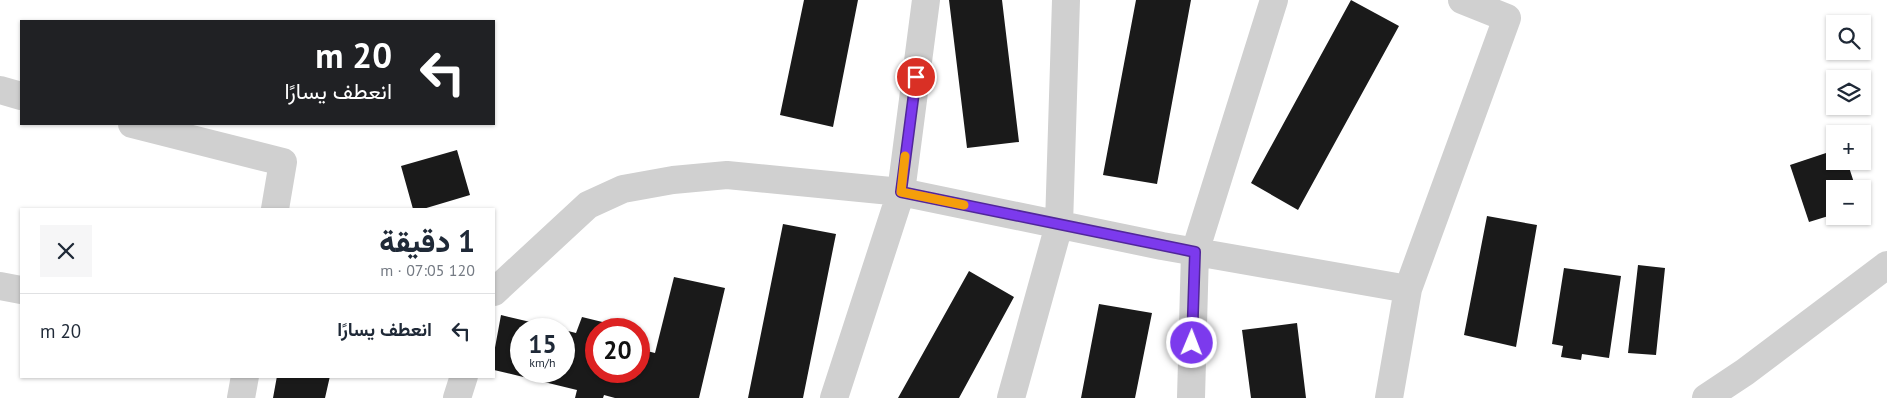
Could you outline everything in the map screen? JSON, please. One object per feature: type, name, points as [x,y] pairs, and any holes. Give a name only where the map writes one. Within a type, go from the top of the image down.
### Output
[{"type":"lane","points":[[834,398],[901,192],[926,0]]},
{"type":"lane","points":[[1011,398],[1059,225],[1066,0]]},
{"type":"lane","points":[[1191,398],[1195,252],[1274,0]]},
{"type":"lane","points":[[1389,398],[1408,289],[1507,18],[1462,0]]},
{"type":"lane","points":[[0,90],[20,96]]},
{"type":"lane","points":[[136,125],[283,162],[275,208]]},
{"type":"lane","points":[[495,291],[588,205],[623,189],[673,180],[727,175],[901,192],[1195,252],[1408,289]]},
{"type":"lane","points":[[1706,398],[1744,372],[1887,265]]},
{"type":"lane","points":[[0,286],[20,290]]},
{"type":"lane","points":[[241,398],[245,378]]},
{"type":"lane","points":[[457,398],[463,378]]},
{"type":"building","points":[[804,0],[858,0],[833,127],[780,115]]},
{"type":"building","points":[[949,0],[1002,0],[1019,142],[967,148]]},
{"type":"building","points":[[1136,0],[1191,0],[1157,184],[1103,175]]},
{"type":"building","points":[[1351,0],[1399,26],[1298,210],[1251,183]]},
{"type":"building","points":[[457,150],[470,195],[426,208],[413,208],[401,166]]},
{"type":"building","points":[[1826,153],[1826,170],[1850,170],[1853,180],[1826,180],[1826,217],[1809,222],[1790,165]]},
{"type":"building","points":[[1487,216],[1537,225],[1516,347],[1464,335]]},
{"type":"building","points":[[783,224],[836,234],[803,398],[748,398]]},
{"type":"building","points":[[1638,265],[1665,268],[1656,355],[1628,353]]},
{"type":"building","points":[[1564,268],[1621,276],[1609,358],[1582,354],[1581,360],[1561,357],[1563,346],[1552,344]]},
{"type":"building","points":[[969,271],[1014,297],[959,398],[898,398]]},
{"type":"building","points":[[674,277],[725,288],[699,398],[615,398],[604,395],[603,398],[575,398],[577,390],[548,383],[575,383],[575,333],[582,317],[586,318],[585,383],[650,383],[650,352],[655,353]]},
{"type":"building","points":[[1099,304],[1152,313],[1135,398],[1081,398]]},
{"type":"building","points":[[501,315],[514,318],[510,318],[510,374],[495,370],[495,348]]},
{"type":"building","points":[[1297,323],[1306,398],[1251,398],[1242,330]]},
{"type":"building","points":[[277,378],[330,378],[325,398],[273,398]]},
{"type":"slow traffic","points":[[905,156],[901,192],[964,205]]},
{"type":"route","points":[[916,77],[901,192],[1195,252],[1192,343]]}]
